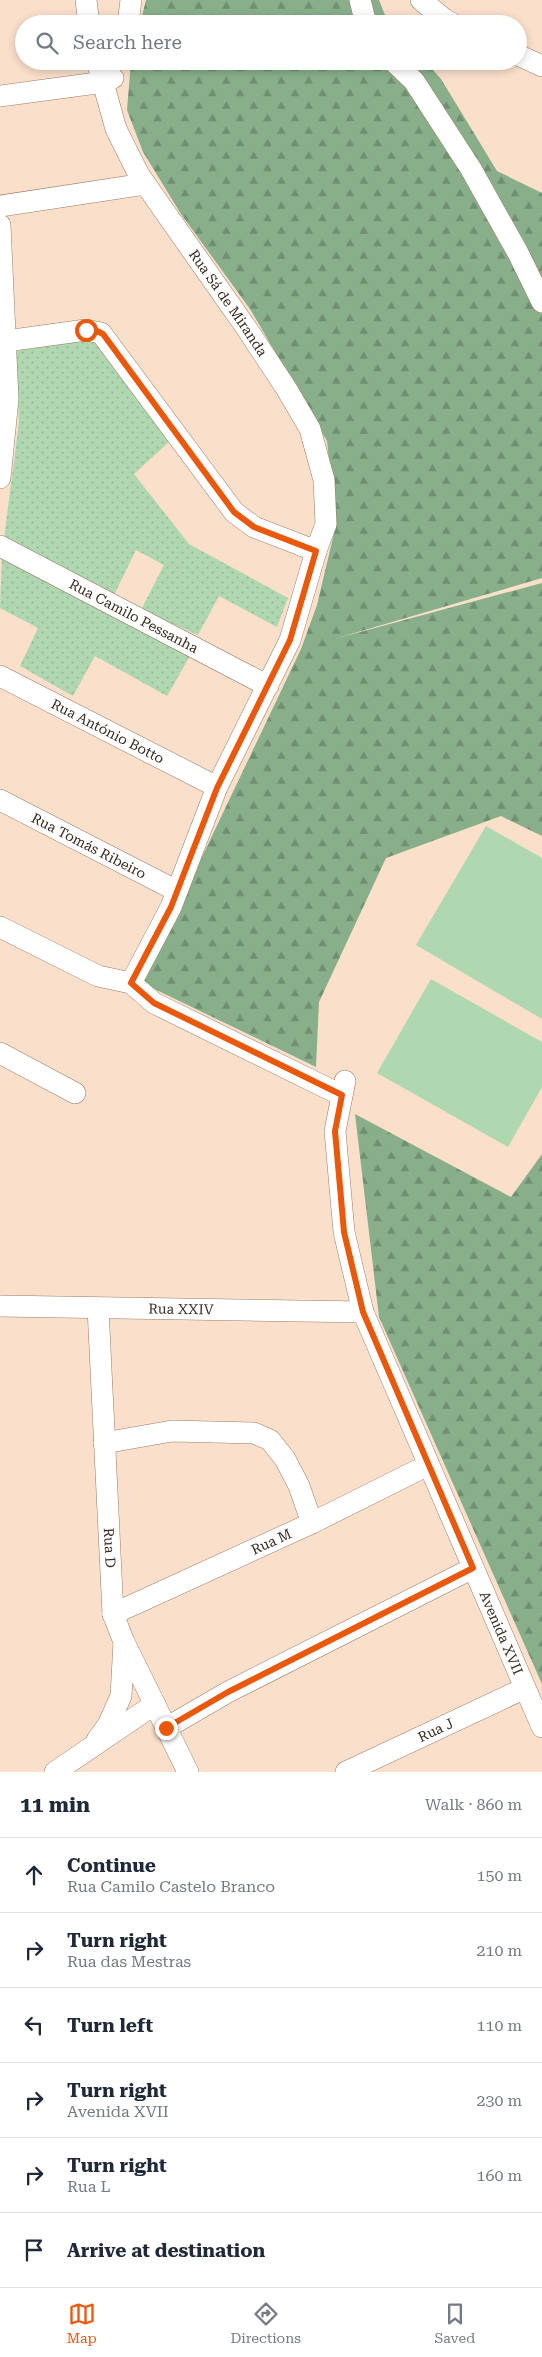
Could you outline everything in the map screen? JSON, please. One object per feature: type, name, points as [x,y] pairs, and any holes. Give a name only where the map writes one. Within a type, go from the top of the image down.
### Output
[{"type":"street","points":[[360,0],[364,15]]},
{"type":"street","points":[[421,0],[439,15]]},
{"type":"street","points":[[527,59],[542,66]]},
{"type":"street","points":[[402,70],[414,81],[471,169],[518,253],[542,302]]},
{"type":"street","points":[[0,96],[111,74]]},
{"type":"street","name":"Rua Sá de Miranda","points":[[111,74],[110,106],[116,129],[145,184],[286,388],[310,429],[324,480],[326,524],[316,551],[290,640],[217,788],[177,891],[145,960],[131,983]]},
{"type":"street","points":[[0,206],[145,184]]},
{"type":"street","points":[[0,225],[8,399],[0,478]]},
{"type":"street","points":[[6,341],[86,330],[101,333],[234,512],[254,527],[316,551]]},
{"type":"street","name":"Rua Camilo Pessanha","points":[[0,546],[268,686]]},
{"type":"street","name":"Rua António Botto","points":[[0,676],[217,788]]},
{"type":"street","name":"Rua Tomás Ribeiro","points":[[0,800],[177,891]]},
{"type":"street","points":[[0,927],[98,976],[131,983]]},
{"type":"street","name":"Avenida XVII","points":[[131,983],[154,1003],[343,1088],[335,1131],[344,1232],[363,1312],[542,1727]]},
{"type":"street","points":[[0,1053],[76,1092]]},
{"type":"street","name":"Rua XXIV","points":[[0,1306],[363,1312]]},
{"type":"street","name":"Rua D","points":[[98,1308],[113,1614],[124,1642],[188,1772]]},
{"type":"street","points":[[104,1443],[172,1431],[254,1433],[270,1440],[284,1459],[299,1486],[312,1523]]},
{"type":"street","name":"Rua M","points":[[113,1614],[312,1523],[428,1465]]},
{"type":"street","points":[[166,1728],[228,1692],[473,1568]]},
{"type":"street","points":[[92,1746],[108,1726],[120,1696],[124,1642]]},
{"type":"street","name":"Rua J","points":[[346,1772],[525,1688]]},
{"type":"street","points":[[55,1772],[155,1704]]},
{"type":"green space","points":[[146,0],[379,0],[385,15],[142,15]]},
{"type":"green space","points":[[130,70],[433,70],[441,79],[497,171],[542,193],[542,578],[334,639],[542,583],[542,836],[501,816],[386,858],[319,1002],[316,1067],[142,983],[301,649],[317,605],[336,525],[327,441],[250,309],[181,214],[143,152],[127,110]]},
{"type":"green space","points":[[84,340],[103,343],[170,441],[134,474],[189,544],[288,598],[277,627],[219,596],[198,635],[141,610],[164,565],[136,550],[114,595],[4,539],[19,422],[16,351]]},
{"type":"green space","points":[[2,557],[190,656],[167,696],[95,656],[73,696],[20,666],[38,628],[0,608]]},
{"type":"green space","points":[[486,826],[542,858],[542,1019],[416,945]]},
{"type":"green space","points":[[431,979],[542,1042],[542,1087],[508,1147],[377,1073]]},
{"type":"green space","points":[[355,1114],[511,1197],[542,1154],[542,1684],[379,1317]]},
{"type":"route","points":[[86,330],[95,330],[103,334],[234,512],[254,527],[316,551],[290,640],[217,788],[171,907],[145,960],[131,983],[154,1003],[342,1095],[335,1131],[344,1232],[363,1312],[385,1367],[473,1568],[228,1692],[166,1728]]}]
